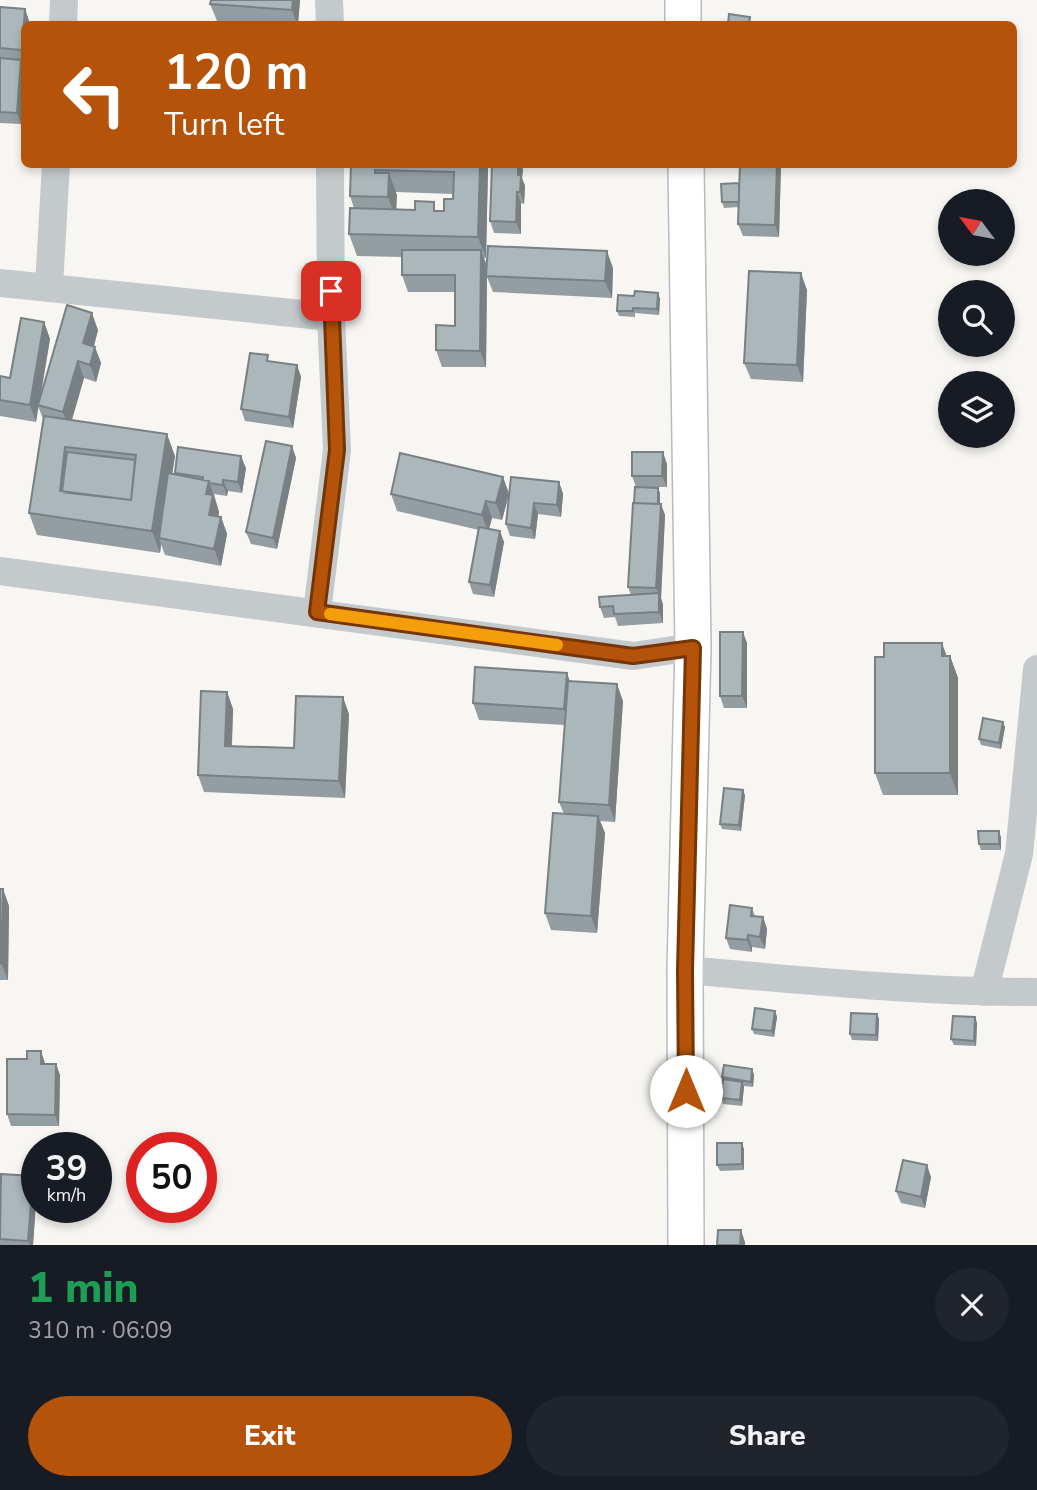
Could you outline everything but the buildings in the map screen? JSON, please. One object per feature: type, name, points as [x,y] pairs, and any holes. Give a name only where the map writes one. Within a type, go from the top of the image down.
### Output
[{"type":"main road","points":[[683,0],[683,21]]},
{"type":"main road","points":[[686,168],[693,648],[685,970],[686,1245]]},
{"type":"street","points":[[63,21],[64,0]]},
{"type":"street","points":[[329,0],[330,21]]},
{"type":"street","points":[[49,286],[56,168]]},
{"type":"street","points":[[317,612],[337,450],[331,317],[330,168]]},
{"type":"street","points":[[0,283],[331,317]]},
{"type":"street","points":[[0,571],[633,656],[693,648]]},
{"type":"street","points":[[984,992],[1019,854],[1037,669]]},
{"type":"street","points":[[685,970],[849,984],[984,992],[1037,992]]},
{"type":"slow traffic","points":[[330,614],[557,645]]},
{"type":"route","points":[[331,291],[337,450],[317,612],[633,656],[693,648],[685,970],[686,1091]]}]
